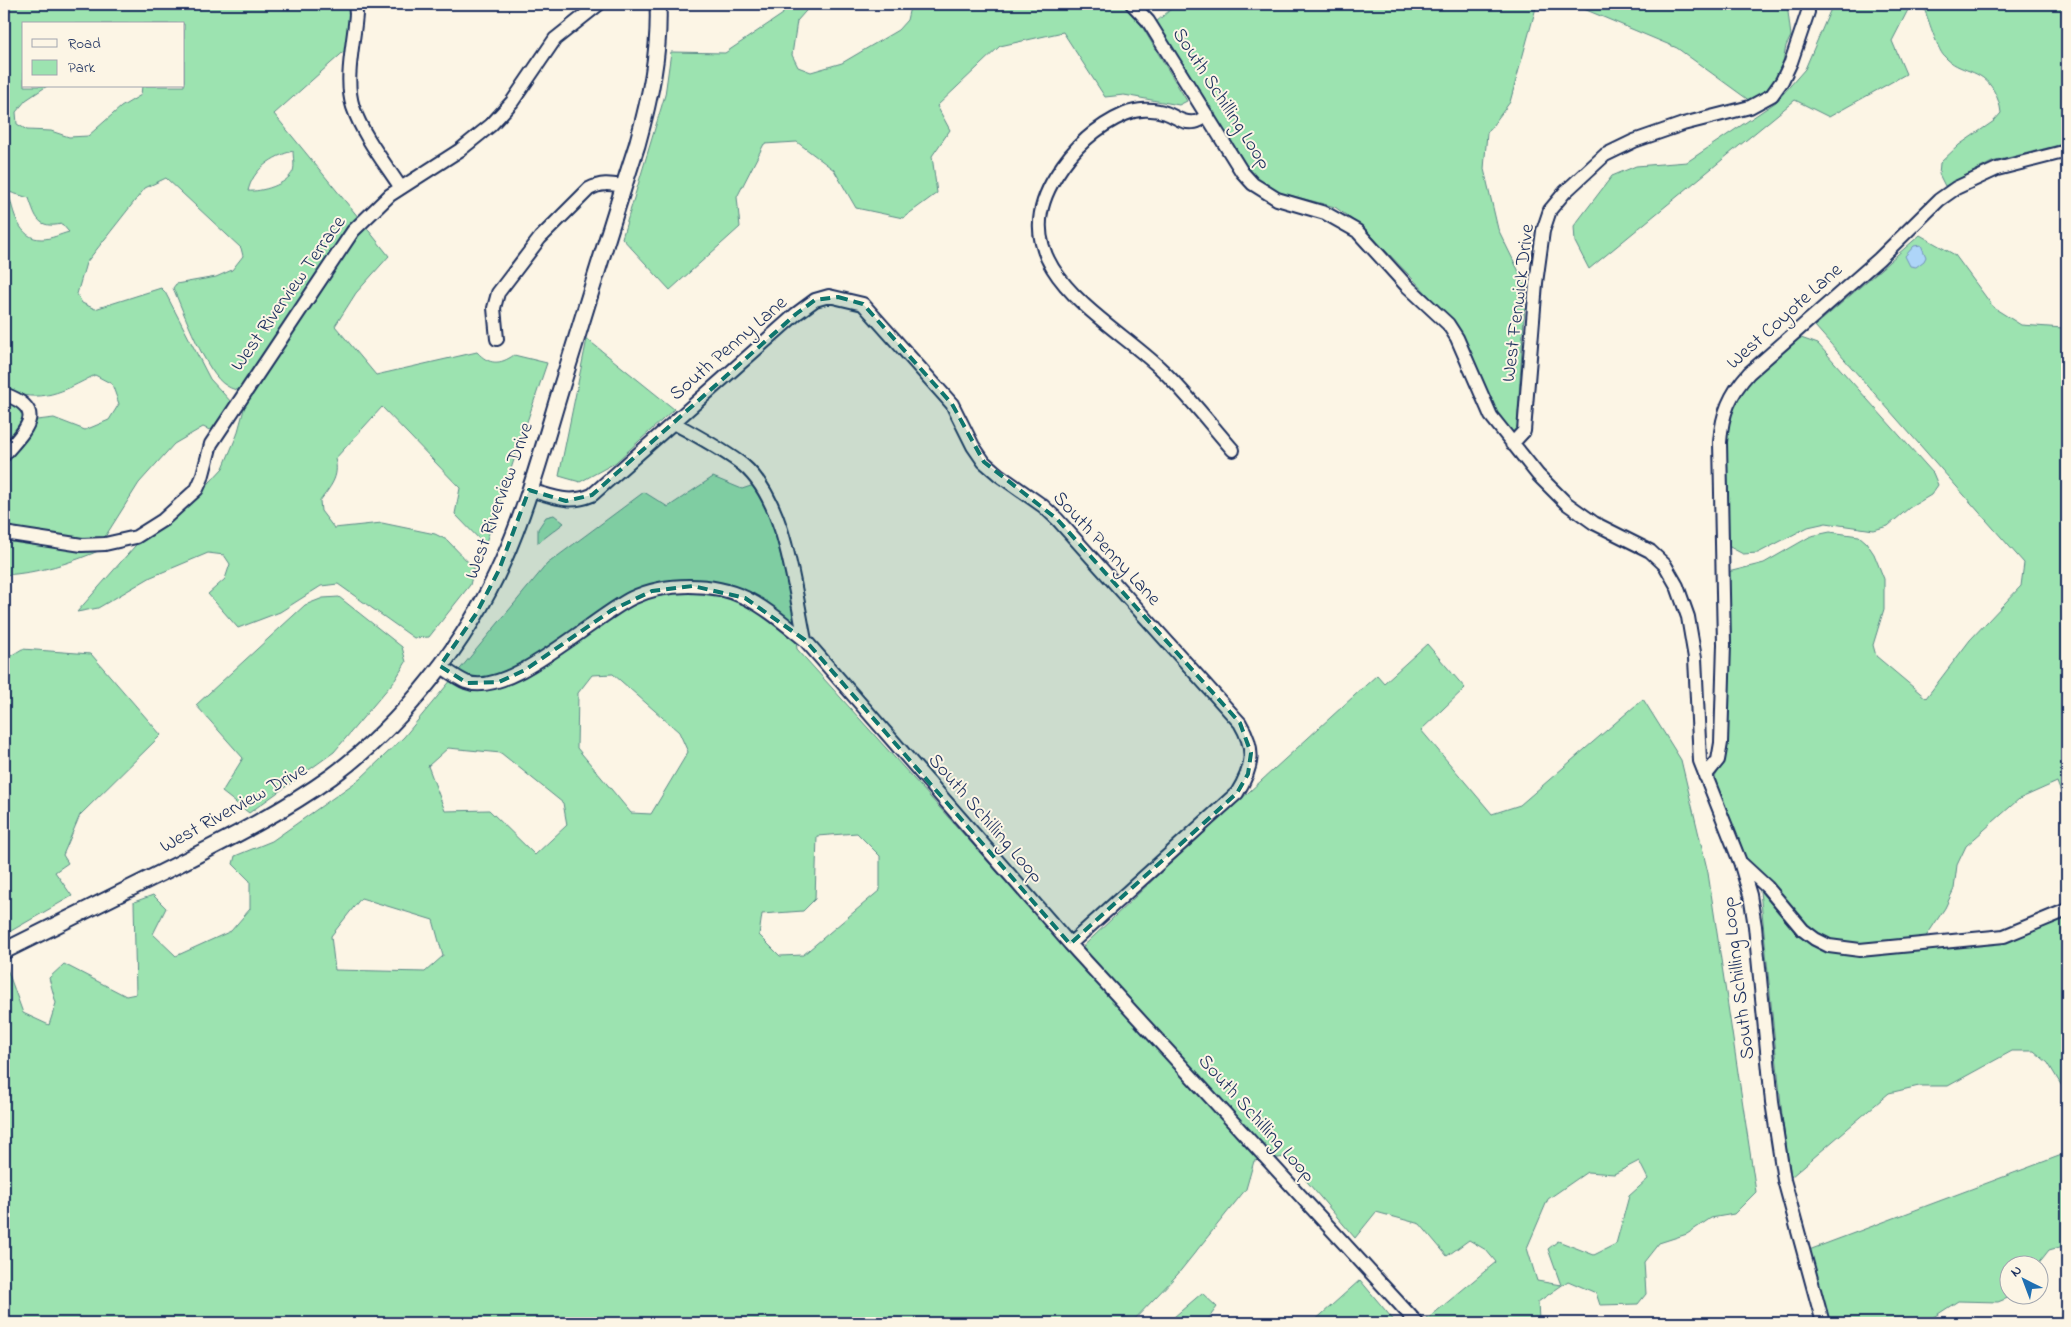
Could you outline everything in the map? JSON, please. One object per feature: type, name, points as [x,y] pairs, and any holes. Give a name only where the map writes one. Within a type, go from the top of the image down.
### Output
[{"type":"street","points":[[355,4],[356,14],[350,82],[353,106],[364,130],[401,188]]},
{"type":"street","name":"West Riverview Terrace","points":[[4,533],[82,545],[105,544],[136,537],[162,520],[196,488],[202,478],[211,444],[338,251],[370,212],[401,188],[460,150],[491,125],[512,102],[555,39],[599,4]]},
{"type":"street","name":"West Riverview Drive","points":[[4,951],[246,830],[295,802],[332,776],[363,751],[401,712],[440,666],[476,614],[499,570],[529,490],[624,186],[651,93],[657,55],[658,4]]},
{"type":"street","name":"South Schilling Loop","points":[[1132,4],[1148,21],[1242,172],[1253,184],[1277,199],[1325,213],[1357,231],[1406,285],[1448,324],[1457,338],[1491,416],[1512,444],[1566,503],[1594,523],[1650,551],[1664,565],[1677,586],[1689,625],[1695,658],[1697,745],[1704,776],[1740,862],[1750,895],[1755,926],[1772,1102],[1784,1180],[1823,1323]]},
{"type":"street","name":"West Fenwick Drive","points":[[1512,444],[1524,431],[1536,283],[1543,231],[1550,210],[1565,192],[1605,155],[1634,141],[1683,124],[1750,107],[1772,96],[1788,69],[1808,12]]},
{"type":"street","points":[[1208,116],[1194,122],[1183,122],[1165,112],[1150,109],[1127,114],[1103,126],[1082,142],[1065,160],[1052,182],[1044,202],[1039,228],[1043,252],[1055,272],[1088,309],[1161,368],[1233,450]]},
{"type":"street","name":"West Coyote Lane","points":[[1704,776],[1718,760],[1721,743],[1724,644],[1720,442],[1723,414],[1734,389],[1749,372],[1879,258],[1939,200],[1969,181],[1998,168],[2067,151]]},
{"type":"street","points":[[496,339],[494,308],[498,293],[540,238],[596,184],[604,183],[624,186]]},
{"type":"street","name":"South Penny Lane","points":[[529,490],[566,501],[576,501],[592,495],[796,314],[815,300],[829,296],[863,304],[952,404],[984,462],[1043,506],[1057,519],[1240,723],[1248,738],[1251,754],[1248,774],[1237,793],[1070,944]]},
{"type":"street","points":[[4,394],[20,400],[28,406],[31,416],[28,425],[4,456]]},
{"type":"street","points":[[674,423],[743,466],[758,481],[778,523],[805,640]]},
{"type":"street","name":"South Schilling Loop","points":[[440,666],[467,682],[499,682],[525,670],[632,598],[674,587],[711,588],[746,598],[771,612],[805,640],[1070,944],[1417,1323]]},
{"type":"street","points":[[1740,862],[1767,887],[1803,930],[1829,946],[1842,948],[1860,950],[2004,936],[2067,910]]},
{"type":"highlighted area","points":[[838,297],[863,304],[952,404],[984,462],[1057,519],[1240,723],[1251,753],[1248,774],[1237,793],[1070,944],[805,640],[745,598],[693,586],[652,591],[612,610],[525,670],[499,682],[467,683],[440,666],[476,614],[499,570],[529,490],[566,501],[592,495],[796,314],[815,300]]},
{"type":"green space","points":[[4,4],[350,4],[349,47],[274,114],[359,218],[242,391],[227,386],[219,380],[211,369],[203,356],[173,288],[176,284],[216,277],[232,270],[243,256],[241,248],[166,178],[145,188],[86,263],[77,294],[82,303],[95,309],[161,288],[165,292],[210,379],[233,404],[214,432],[203,427],[174,444],[139,483],[103,540],[83,542],[4,530],[4,463],[37,420],[54,418],[85,430],[109,420],[119,404],[112,384],[95,375],[62,391],[41,396],[17,394],[4,390],[4,89],[9,83],[4,59]],"holes":[[[293,151],[294,169],[290,176],[273,187],[248,191],[254,176],[259,170],[278,156]],[[9,192],[29,198],[36,216],[43,223],[48,225],[62,224],[69,232],[42,239],[28,235],[18,223]]]},
{"type":"green space","points":[[780,4],[812,4],[797,21],[792,55],[798,67],[811,72],[842,63],[898,30],[907,20],[910,7],[904,4],[1123,4],[1141,25],[1187,101],[1179,105],[1124,95],[1105,97],[1063,32],[1000,46],[937,106],[950,130],[932,156],[937,193],[903,218],[856,208],[834,170],[797,142],[764,144],[737,197],[740,227],[670,290],[622,238],[665,95],[671,52],[725,53],[783,14]]},
{"type":"green space","points":[[1177,4],[1537,4],[1510,102],[1487,133],[1484,169],[1498,229],[1526,286],[1517,427],[1512,435],[1495,411],[1465,339],[1451,319],[1365,229],[1335,207],[1278,192],[1261,182],[1247,166],[1156,22]]},
{"type":"green space","points":[[1572,4],[1787,4],[1791,36],[1786,46],[1782,67],[1769,90],[1750,101],[1677,48]]},
{"type":"green space","points":[[1833,4],[1911,4],[1892,41],[1906,74],[1829,117],[1795,100],[1589,269],[1575,242],[1574,226],[1612,176],[1636,166],[1687,162],[1776,102],[1805,69]]},
{"type":"green space","points":[[1917,4],[2067,4],[2067,143],[1992,162],[1945,186],[1939,174],[1940,163],[1959,145],[1994,121],[2001,113],[2001,110],[1997,97],[1989,83],[1977,74],[1950,62],[1944,56],[1923,6]]},
{"type":"green space","points":[[365,226],[389,256],[356,293],[335,326],[376,375],[477,352],[486,359],[495,362],[504,361],[514,355],[547,363],[485,545],[455,514],[460,488],[382,407],[335,459],[335,477],[320,501],[321,511],[334,528],[382,523],[435,534],[447,540],[474,568],[470,585],[429,637],[414,638],[338,584],[321,586],[280,612],[238,628],[208,594],[225,579],[230,564],[224,555],[208,553],[151,577],[98,608],[77,612],[142,538],[198,495],[223,468],[237,435],[247,398],[353,238]]},
{"type":"green space","points":[[1920,235],[1955,255],[1994,308],[2021,325],[2063,328],[2067,325],[2067,808],[2057,782],[2019,799],[1966,846],[1957,865],[1954,889],[1945,908],[1925,938],[1853,944],[1826,939],[1813,933],[1748,863],[1716,783],[1715,777],[1725,759],[1731,637],[1728,572],[1764,563],[1811,536],[1830,532],[1859,536],[1866,542],[1874,554],[1884,579],[1884,609],[1873,645],[1876,656],[1926,698],[1970,640],[2021,586],[2024,563],[1815,326]]},
{"type":"green space","points":[[1801,338],[1818,344],[1933,473],[1938,485],[1931,495],[1909,508],[1888,526],[1874,530],[1826,523],[1808,527],[1758,553],[1743,554],[1728,546],[1724,457],[1727,422],[1731,408],[1742,389],[1770,362],[1797,339]]},
{"type":"green space","points":[[587,339],[674,409],[615,463],[580,482],[559,476]]},
{"type":"green space","points":[[4,397],[28,414],[4,451]]},
{"type":"green space","points":[[713,477],[742,489],[754,485],[773,523],[792,604],[797,649],[1073,956],[1157,876],[1377,675],[1384,683],[1427,644],[1465,688],[1421,730],[1492,814],[1520,805],[1643,699],[1681,760],[1708,873],[1756,1192],[1734,1214],[1711,1218],[1687,1234],[1659,1243],[1644,1262],[1646,1294],[1638,1304],[1600,1305],[1596,1293],[1568,1281],[1538,1302],[1539,1320],[1537,1323],[1430,1323],[1426,1320],[1496,1262],[1486,1250],[1469,1240],[1447,1256],[1420,1224],[1376,1212],[1355,1238],[1286,1157],[1254,1161],[1246,1189],[1177,1275],[1131,1323],[4,1323],[4,967],[6,966],[23,1013],[49,1025],[56,1003],[49,978],[64,964],[126,996],[136,994],[134,902],[153,895],[166,908],[153,934],[176,956],[231,931],[250,909],[250,881],[233,864],[235,856],[272,841],[360,779],[404,737],[547,564],[644,492],[668,507]],"holes":[[[613,674],[679,732],[688,752],[651,814],[631,813],[577,748],[578,693],[592,675]],[[448,748],[501,753],[563,803],[567,825],[535,855],[489,810],[445,811],[428,766]],[[857,833],[880,856],[880,890],[803,955],[780,956],[759,935],[762,914],[803,911],[815,899],[817,836]],[[361,898],[433,920],[443,956],[425,972],[335,970],[331,936]],[[1639,1161],[1648,1179],[1629,1196],[1616,1244],[1594,1255],[1558,1241],[1548,1249],[1561,1285],[1537,1281],[1527,1248],[1548,1199],[1587,1172],[1614,1174]]]},
{"type":"green space","points":[[554,515],[564,523],[538,543],[538,529],[546,517]]},
{"type":"green space","points":[[4,537],[103,549],[55,566],[30,572],[4,575]]},
{"type":"green space","points":[[339,597],[402,647],[406,662],[395,680],[334,752],[249,813],[222,792],[243,758],[196,705],[305,605],[323,598]]},
{"type":"green space","points":[[22,649],[91,654],[161,735],[80,815],[63,855],[68,863],[55,872],[72,896],[4,935],[4,660]]},
{"type":"green space","points":[[1760,891],[1797,935],[1815,946],[1844,955],[1931,946],[2067,916],[2067,1092],[2048,1063],[2034,1051],[2012,1051],[1948,1086],[1919,1086],[1889,1093],[1791,1177],[1783,1125]]},
{"type":"green space","points":[[2067,1153],[2067,1245],[2049,1250],[2046,1254],[1998,1254],[1998,1302],[1958,1301],[1932,1318],[1929,1323],[1828,1323],[1809,1250]]},
{"type":"green space","points":[[1360,1280],[1396,1323],[1312,1323]]},
{"type":"green space","points":[[1202,1293],[1217,1307],[1205,1323],[1167,1323]]},
{"type":"water","points":[[1921,245],[1926,257],[1924,261],[1916,267],[1910,266],[1905,256],[1914,246]]}]
